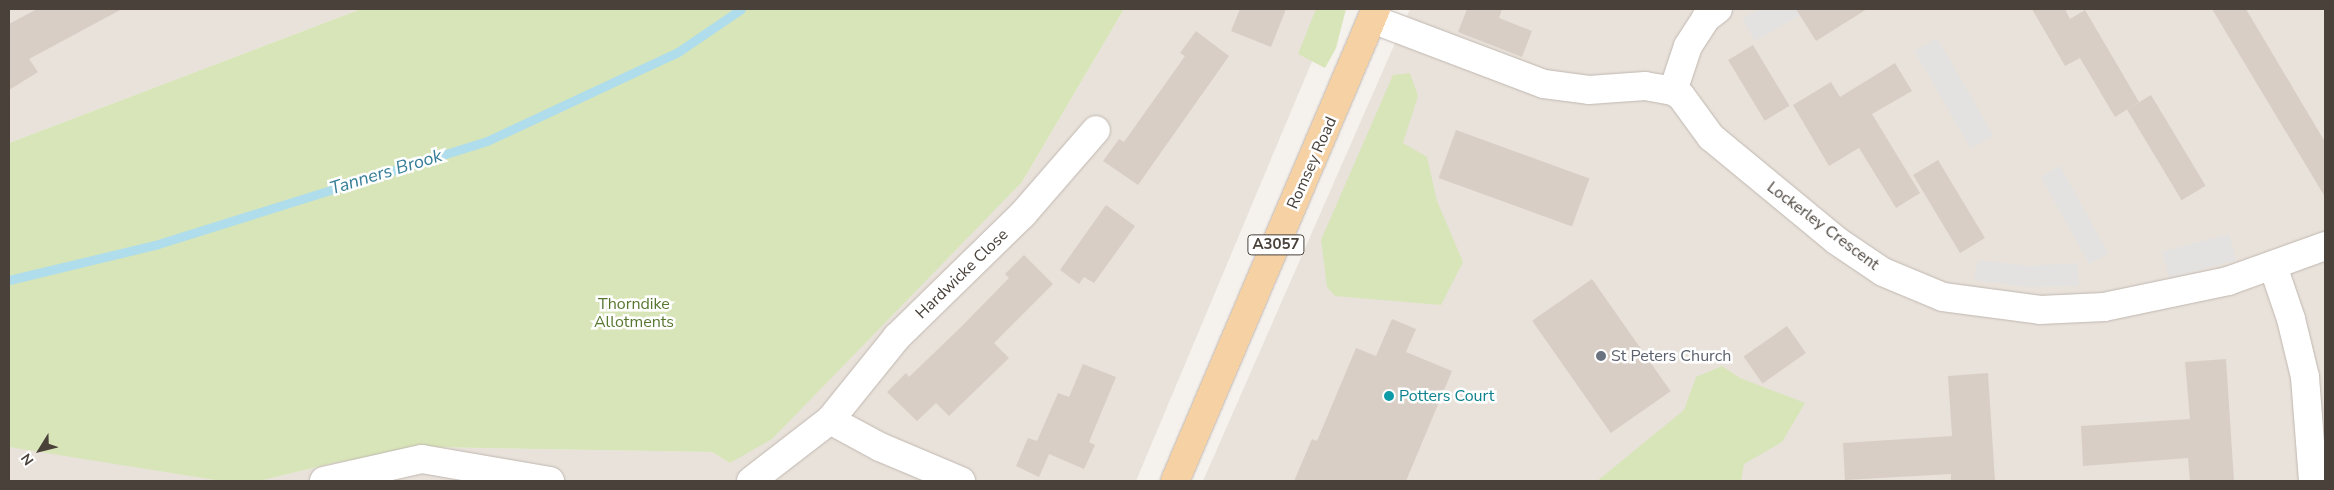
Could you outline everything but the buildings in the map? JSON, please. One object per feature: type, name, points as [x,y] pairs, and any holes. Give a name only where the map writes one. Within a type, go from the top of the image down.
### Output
[{"type":"main road","name":"Romsey Road","points":[[1175,481],[1374,14]]},
{"type":"street","points":[[1374,14],[1544,84],[1589,90],[1645,86],[1673,91],[1688,46],[1706,18],[1718,9]]},
{"type":"street","name":"Lockerley Crescent","points":[[1673,91],[1681,96],[1711,137],[1837,241],[1883,272],[1943,297],[2040,310],[2104,307],[2228,281],[2325,246]]},
{"type":"street","name":"Hardwicke Close","points":[[751,481],[830,420],[897,338],[1023,214],[1096,130]]},
{"type":"street","points":[[2273,266],[2291,319],[2305,377],[2313,481]]},
{"type":"street","points":[[830,420],[880,447],[962,481]]},
{"type":"street","points":[[324,481],[422,459],[550,481]]},
{"type":"shaded area","points":[[9,9],[361,9],[9,143]]},
{"type":"shaded area","points":[[1124,9],[1334,9],[1136,481],[259,481],[338,462],[426,447],[712,452],[730,463],[1022,182]]},
{"type":"shaded area","points":[[1410,9],[2325,9],[2325,481],[1203,481]]},
{"type":"shaded area","points":[[1760,9],[1799,9],[1802,14],[1755,41],[1742,19]]},
{"type":"shaded area","points":[[1937,38],[1994,136],[1971,149],[1914,51]]},
{"type":"shaded area","points":[[2060,166],[2108,253],[2089,264],[2041,177]]},
{"type":"shaded area","points":[[2229,234],[2236,260],[2169,278],[2162,252]]},
{"type":"shaded area","points":[[1978,260],[2030,266],[2077,263],[2079,286],[2026,287],[1974,280]]},
{"type":"shaded area","points":[[9,447],[39,451],[221,481],[9,481]]},
{"type":"green space","name":"Thorndike Allotments","points":[[361,9],[1124,9],[1022,182],[772,439],[730,463],[712,452],[426,447],[338,462],[259,481],[221,481],[9,447],[9,143]]},
{"type":"green space","points":[[1316,9],[1346,9],[1336,48],[1325,68],[1298,54]]},
{"type":"green space","points":[[1410,73],[1418,96],[1403,143],[1427,157],[1437,201],[1463,262],[1441,305],[1335,296],[1327,287],[1321,240],[1393,75]]},
{"type":"green space","points":[[1722,366],[1740,378],[1805,403],[1782,442],[1744,464],[1741,481],[1597,481],[1684,410],[1696,377]]},
{"type":"waterway","name":"Tanners Brook","points":[[9,280],[155,245],[487,141],[678,52],[741,9]]},
{"type":"place","name":"St Peters Church","points":[[1601,356]]},
{"type":"place","name":"Potters Court","points":[[1389,396]]}]
